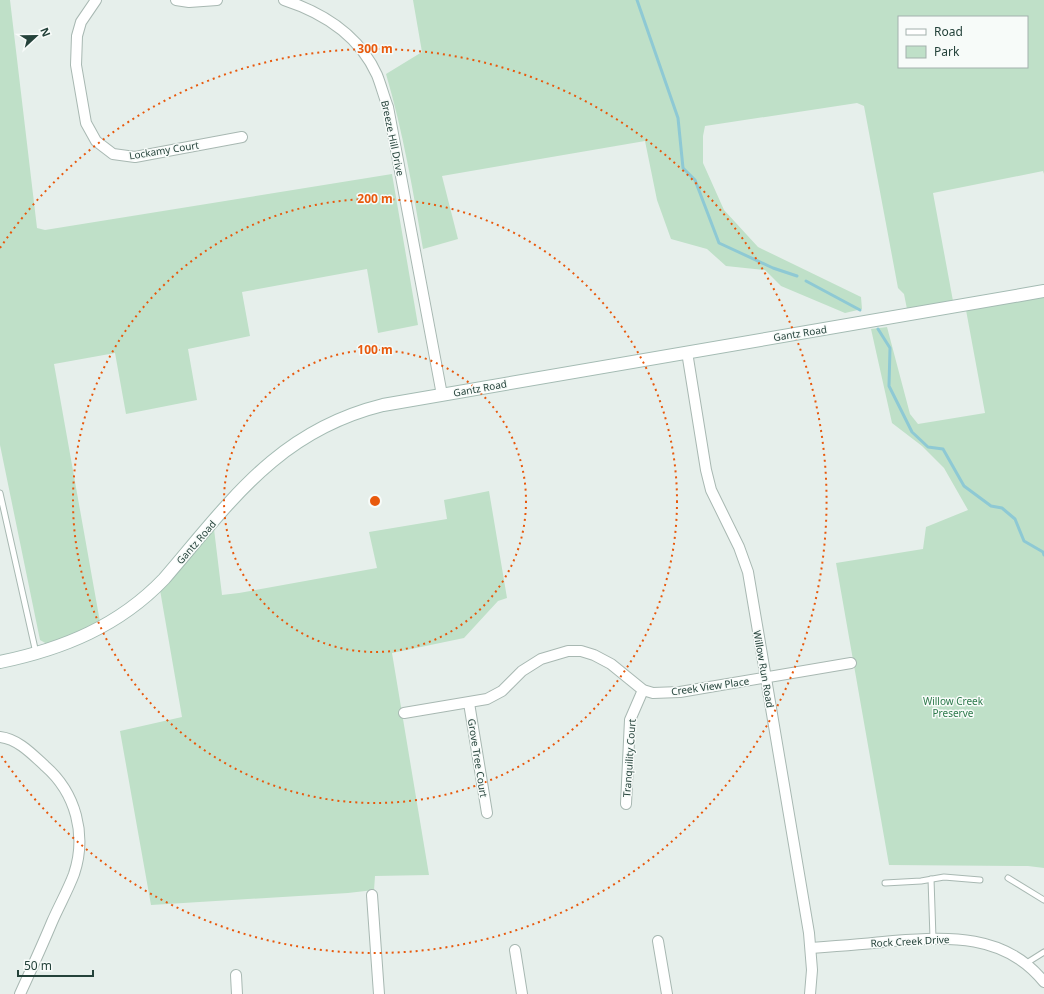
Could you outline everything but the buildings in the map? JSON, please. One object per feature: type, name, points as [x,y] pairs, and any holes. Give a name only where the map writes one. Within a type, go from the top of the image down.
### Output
[{"type":"main road","name":"Gantz Road","points":[[0,662],[36,654],[76,641],[137,604],[164,579],[247,482],[275,458],[309,434],[328,423],[366,410],[442,395],[1044,291]]},
{"type":"street","name":"Lockamy Court","points":[[96,0],[82,22],[77,36],[76,65],[86,122],[96,141],[113,154],[134,157],[242,137]]},
{"type":"street","points":[[176,0],[189,2],[217,0]]},
{"type":"street","name":"Breeze Hill Drive","points":[[284,0],[309,4],[330,20],[346,33],[360,48],[377,75],[388,108],[442,395]]},
{"type":"street","name":"Willow Run Road","points":[[687,352],[706,470],[711,490],[748,572],[811,948],[810,994]]},
{"type":"street","points":[[404,713],[487,699],[502,691],[522,671],[541,659],[568,651],[581,651],[594,655],[611,664],[643,690]]},
{"type":"street","name":"Creek View Place","points":[[643,690],[653,693],[680,692],[851,663]]},
{"type":"street","name":"Tranquility Court","points":[[626,804],[630,720],[643,690]]},
{"type":"street","name":"Grove Tree Court","points":[[469,703],[487,814]]},
{"type":"street","points":[[0,737],[11,740],[22,747],[51,771],[66,789],[78,820],[79,842],[74,874],[20,994]]},
{"type":"street","points":[[372,895],[379,994]]},
{"type":"street","name":"Rock Creek Drive","points":[[811,948],[933,938],[951,938],[982,942],[999,948],[1025,964],[1043,979]]},
{"type":"street","points":[[658,941],[667,994]]},
{"type":"street","points":[[515,950],[522,994]]},
{"type":"street","points":[[236,975],[237,994]]},
{"type":"lane","points":[[0,493],[36,654]]},
{"type":"lane","points":[[885,883],[944,877],[980,880]]},
{"type":"lane","points":[[1008,878],[1044,900]]},
{"type":"lane","points":[[931,879],[933,938]]},
{"type":"lane","points":[[1025,964],[1044,952]]},
{"type":"green space","points":[[0,0],[10,0],[37,228],[45,230],[392,174],[418,325],[378,333],[367,269],[242,292],[250,336],[188,349],[197,400],[126,414],[115,353],[54,364],[100,622],[79,633],[47,644],[40,640],[0,445]]},
{"type":"green space","points":[[413,0],[1044,0],[1044,174],[1043,171],[933,193],[953,301],[907,309],[904,294],[898,288],[864,106],[857,103],[705,126],[703,136],[703,163],[724,210],[758,247],[861,297],[862,309],[845,313],[781,286],[765,270],[726,266],[707,249],[671,239],[657,200],[645,141],[442,176],[458,239],[423,249],[403,139],[386,74],[422,52]]},
{"type":"green space","name":"Willow Creek Preserve","points":[[1044,296],[1044,868],[1028,866],[889,865],[836,563],[923,549],[926,527],[968,510],[944,468],[922,446],[892,423],[871,329],[887,327],[910,414],[918,424],[985,413],[966,310]]},
{"type":"green space","points":[[489,491],[507,598],[498,601],[464,638],[392,653],[429,875],[375,876],[374,890],[348,893],[151,905],[120,731],[182,717],[160,590],[214,529],[222,595],[239,593],[377,568],[369,532],[447,519],[444,500]]},
{"type":"waterway","points":[[637,0],[678,118],[683,168],[695,180],[719,243],[773,268],[797,276]]},
{"type":"waterway","points":[[806,281],[860,310]]},
{"type":"waterway","points":[[878,329],[890,348],[889,386],[912,432],[928,447],[943,449],[964,486],[991,506],[1002,508],[1015,519],[1024,541],[1043,552],[1044,555]]}]
